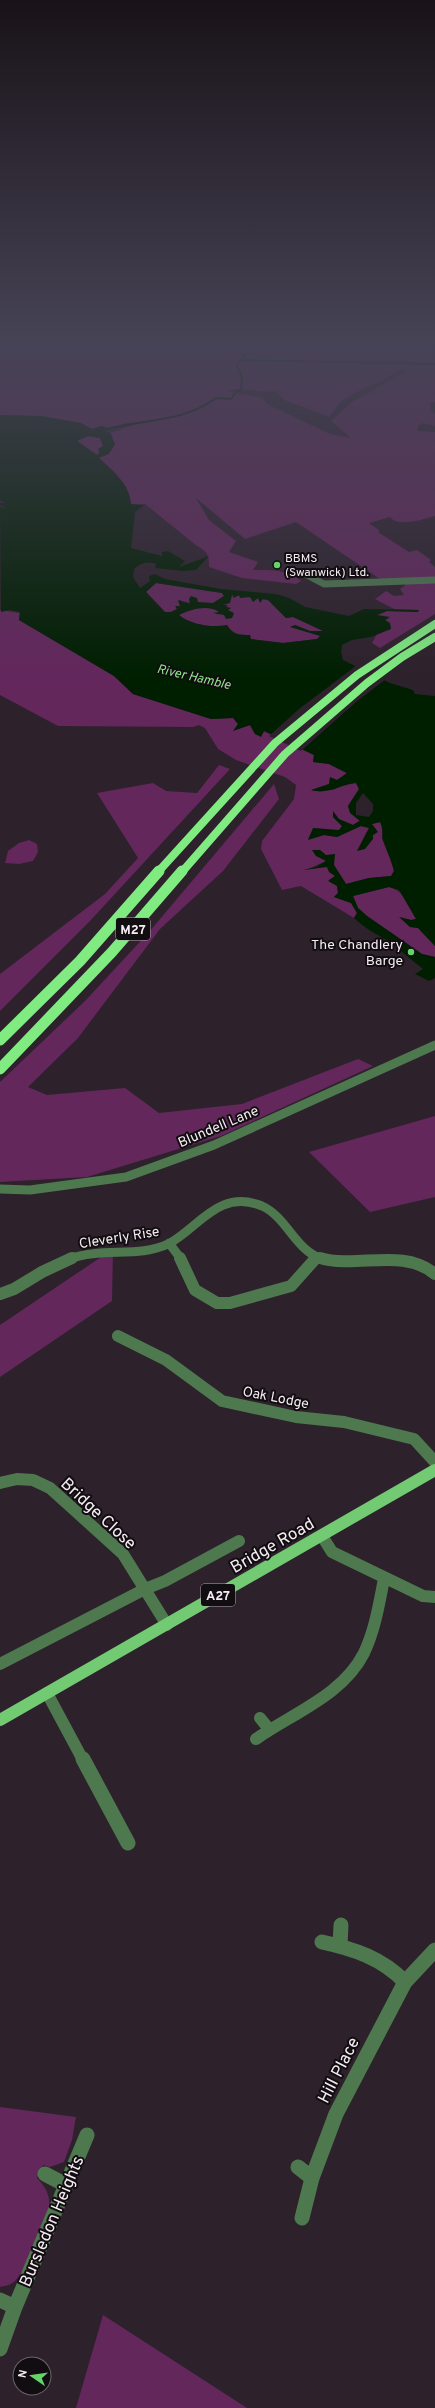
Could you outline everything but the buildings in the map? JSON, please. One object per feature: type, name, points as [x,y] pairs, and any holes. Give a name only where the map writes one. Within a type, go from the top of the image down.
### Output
[{"type":"highway","name":"M27","points":[[0,1040],[80,961],[242,777],[313,709],[399,646],[435,624]]},
{"type":"highway","name":"M27","points":[[0,1069],[112,952],[258,782],[285,754],[323,719],[412,651],[435,637]]},
{"type":"main road","name":"Bridge Road","points":[[0,1720],[435,1470]]},
{"type":"street","points":[[307,575],[324,584],[435,580]]},
{"type":"street","name":"Blundell Lane","points":[[0,1189],[30,1190],[126,1176],[214,1144],[435,1045]]},
{"type":"street","name":"Cleverly Rise","points":[[0,1294],[8,1294],[37,1274],[82,1255],[110,1249],[127,1252],[150,1249],[169,1243],[211,1209],[226,1203],[263,1205],[274,1212],[304,1248],[317,1257],[332,1262],[353,1264],[390,1259],[402,1260],[433,1268]]},
{"type":"street","points":[[169,1243],[185,1265],[194,1290],[217,1303],[238,1301],[291,1286],[317,1257]]},
{"type":"street","name":"Oak Lodge","points":[[118,1336],[166,1360],[222,1401],[296,1417],[344,1422],[414,1439],[435,1462]]},
{"type":"street","name":"Bridge Close","points":[[0,1482],[18,1479],[33,1480],[50,1488],[123,1554],[167,1625]]},
{"type":"street","points":[[322,1536],[332,1552],[384,1579],[423,1596],[435,1597]]},
{"type":"street","name":"Bridge Road","points":[[0,1664],[145,1589],[165,1581],[239,1541]]},
{"type":"street","points":[[256,1739],[269,1729],[333,1689],[352,1673],[367,1646],[384,1579]]},
{"type":"street","points":[[47,1693],[128,1843]]},
{"type":"street","points":[[260,1718],[269,1729]]},
{"type":"street","points":[[340,1945],[341,1925]]},
{"type":"street","points":[[322,1942],[340,1945],[372,1957],[394,1969],[405,1982]]},
{"type":"street","name":"Hill Place","points":[[302,2218],[312,2178],[336,2114],[405,1982],[435,1950]]},
{"type":"street","name":"Bursledon Heights","points":[[0,2349],[8,2304],[66,2185],[87,2135]]},
{"type":"street","points":[[298,2167],[312,2178]]},
{"type":"street","points":[[45,2174],[66,2185]]},
{"type":"shaded area","points":[[101,454],[435,454],[435,516],[411,522],[399,522],[390,517],[369,523],[380,531],[378,532],[409,552],[417,550],[431,560],[429,562],[435,567],[435,578],[380,579],[296,522],[245,539],[196,498],[209,520],[236,541],[229,552],[258,562],[253,570],[285,572],[301,581],[296,584],[242,578],[209,567],[209,560],[204,550],[145,504],[131,505],[117,475],[99,458]]},
{"type":"shaded area","points":[[435,582],[435,614],[380,648],[372,643],[377,634],[391,628],[385,620],[389,618],[375,616],[387,611],[417,612],[419,610],[394,609],[375,599],[386,591],[394,596],[404,595],[400,589],[408,583]]},
{"type":"shaded area","points":[[156,583],[222,593],[224,596],[213,603],[191,603],[179,600],[180,606],[176,607],[177,609],[171,612],[165,612],[146,592]]},
{"type":"shaded area","points":[[232,595],[268,600],[286,618],[293,617],[324,631],[310,631],[295,625],[291,627],[321,635],[317,639],[283,643],[251,639],[250,635],[234,633],[227,625],[202,625],[189,621],[179,615],[194,609],[210,608],[219,612],[216,615],[231,608],[220,605]]},
{"type":"shaded area","points":[[0,610],[20,613],[19,620],[114,676],[133,694],[211,719],[233,718],[238,724],[234,730],[250,725],[255,734],[261,736],[264,731],[314,755],[313,762],[329,764],[348,774],[329,784],[312,790],[333,790],[345,784],[356,783],[359,789],[348,806],[360,820],[353,825],[333,817],[342,826],[339,831],[314,828],[308,839],[324,835],[337,837],[361,826],[369,828],[357,850],[372,824],[380,822],[384,830],[382,839],[390,854],[394,871],[391,876],[369,878],[346,884],[334,865],[320,850],[326,861],[306,870],[327,866],[335,876],[329,880],[337,886],[338,893],[334,897],[351,903],[357,913],[354,918],[301,886],[282,890],[261,849],[262,841],[294,799],[296,785],[285,777],[236,760],[218,749],[205,728],[199,725],[193,727],[58,726],[0,695]]},
{"type":"shaded area","points":[[219,765],[230,769],[90,921],[0,1011],[0,974],[105,894],[138,858],[97,793],[153,783],[166,791],[197,793]]},
{"type":"shaded area","points":[[274,784],[279,799],[223,871],[160,929],[78,1038],[28,1087],[47,1095],[125,1088],[159,1113],[242,1104],[358,1059],[373,1066],[221,1136],[87,1177],[0,1182],[0,1082],[85,1001],[149,932]]},
{"type":"shaded area","points":[[29,840],[37,844],[38,852],[33,861],[19,864],[5,863],[8,851],[19,843]]},
{"type":"shaded area","points":[[389,887],[399,892],[409,904],[416,919],[411,920],[400,917],[410,927],[418,928],[435,946],[435,957],[422,954],[367,916],[358,908],[353,896]]},
{"type":"shaded area","points":[[435,1116],[435,1197],[370,1212],[309,1152]]},
{"type":"shaded area","points":[[113,1249],[112,1301],[0,1377],[0,1325]]},
{"type":"shaded area","points":[[0,2107],[76,2117],[72,2140],[64,2162],[50,2167],[43,2165],[37,2178],[43,2184],[47,2192],[49,2208],[35,2246],[24,2268],[15,2281],[0,2287]]},
{"type":"shaded area","points":[[103,2315],[247,2408],[76,2408]]},
{"type":"water","name":"River Hamble","points":[[0,454],[108,454],[99,458],[120,478],[128,490],[131,504],[144,505],[135,512],[131,548],[162,556],[162,552],[168,551],[185,561],[179,567],[209,556],[196,570],[183,571],[155,568],[156,564],[153,563],[141,564],[134,569],[133,577],[140,588],[150,581],[149,576],[155,574],[165,579],[221,589],[276,594],[289,598],[305,607],[349,616],[364,609],[419,610],[418,612],[387,611],[377,615],[390,617],[385,620],[390,623],[391,629],[371,637],[352,640],[342,645],[341,652],[343,660],[390,683],[413,690],[415,694],[435,696],[435,946],[418,928],[410,927],[399,917],[411,920],[416,919],[399,890],[389,887],[353,896],[358,908],[367,916],[422,954],[435,957],[435,978],[429,981],[415,974],[423,969],[397,948],[395,944],[363,926],[354,918],[357,913],[351,903],[334,897],[338,893],[337,886],[328,881],[335,876],[329,872],[327,867],[303,870],[316,867],[326,861],[316,856],[312,850],[320,850],[326,855],[335,854],[334,865],[346,884],[369,878],[391,876],[394,871],[383,840],[380,822],[372,824],[378,832],[373,835],[373,839],[365,849],[357,851],[369,828],[361,826],[337,837],[324,835],[308,840],[313,828],[339,830],[342,826],[333,817],[333,811],[339,819],[353,825],[360,821],[350,813],[348,806],[359,789],[356,783],[328,791],[311,790],[329,784],[330,777],[337,780],[347,773],[329,764],[313,762],[314,755],[264,731],[261,737],[255,734],[250,725],[233,731],[238,724],[233,718],[211,719],[133,694],[114,676],[19,620],[20,612],[9,610],[1,612],[0,507],[6,508],[0,505],[0,503],[6,503],[0,500]],"holes":[[[156,583],[222,593],[224,596],[213,603],[198,602],[197,598],[191,596],[189,599],[190,604],[178,600],[180,606],[175,606],[177,609],[171,612],[165,612],[146,592]],[[232,595],[234,598],[239,595],[240,598],[250,597],[253,602],[258,598],[260,603],[263,599],[268,600],[286,618],[293,617],[323,631],[310,631],[295,625],[290,627],[320,636],[317,639],[283,643],[251,639],[250,635],[234,633],[227,625],[202,625],[179,615],[188,611],[210,608],[219,612],[213,613],[224,615],[226,619],[232,618],[234,613],[228,610],[231,608],[226,607],[228,605],[223,605],[230,603]],[[363,793],[373,804],[373,811],[369,817],[356,815],[356,803]]]},
{"type":"pier","points":[[357,665],[386,679],[356,702],[301,751],[269,736],[299,709]]},
{"type":"place","name":"BBMS (Swanwick) Ltd.","points":[[277,565]]},
{"type":"place","name":"The Chandlery Barge","points":[[411,952]]}]
